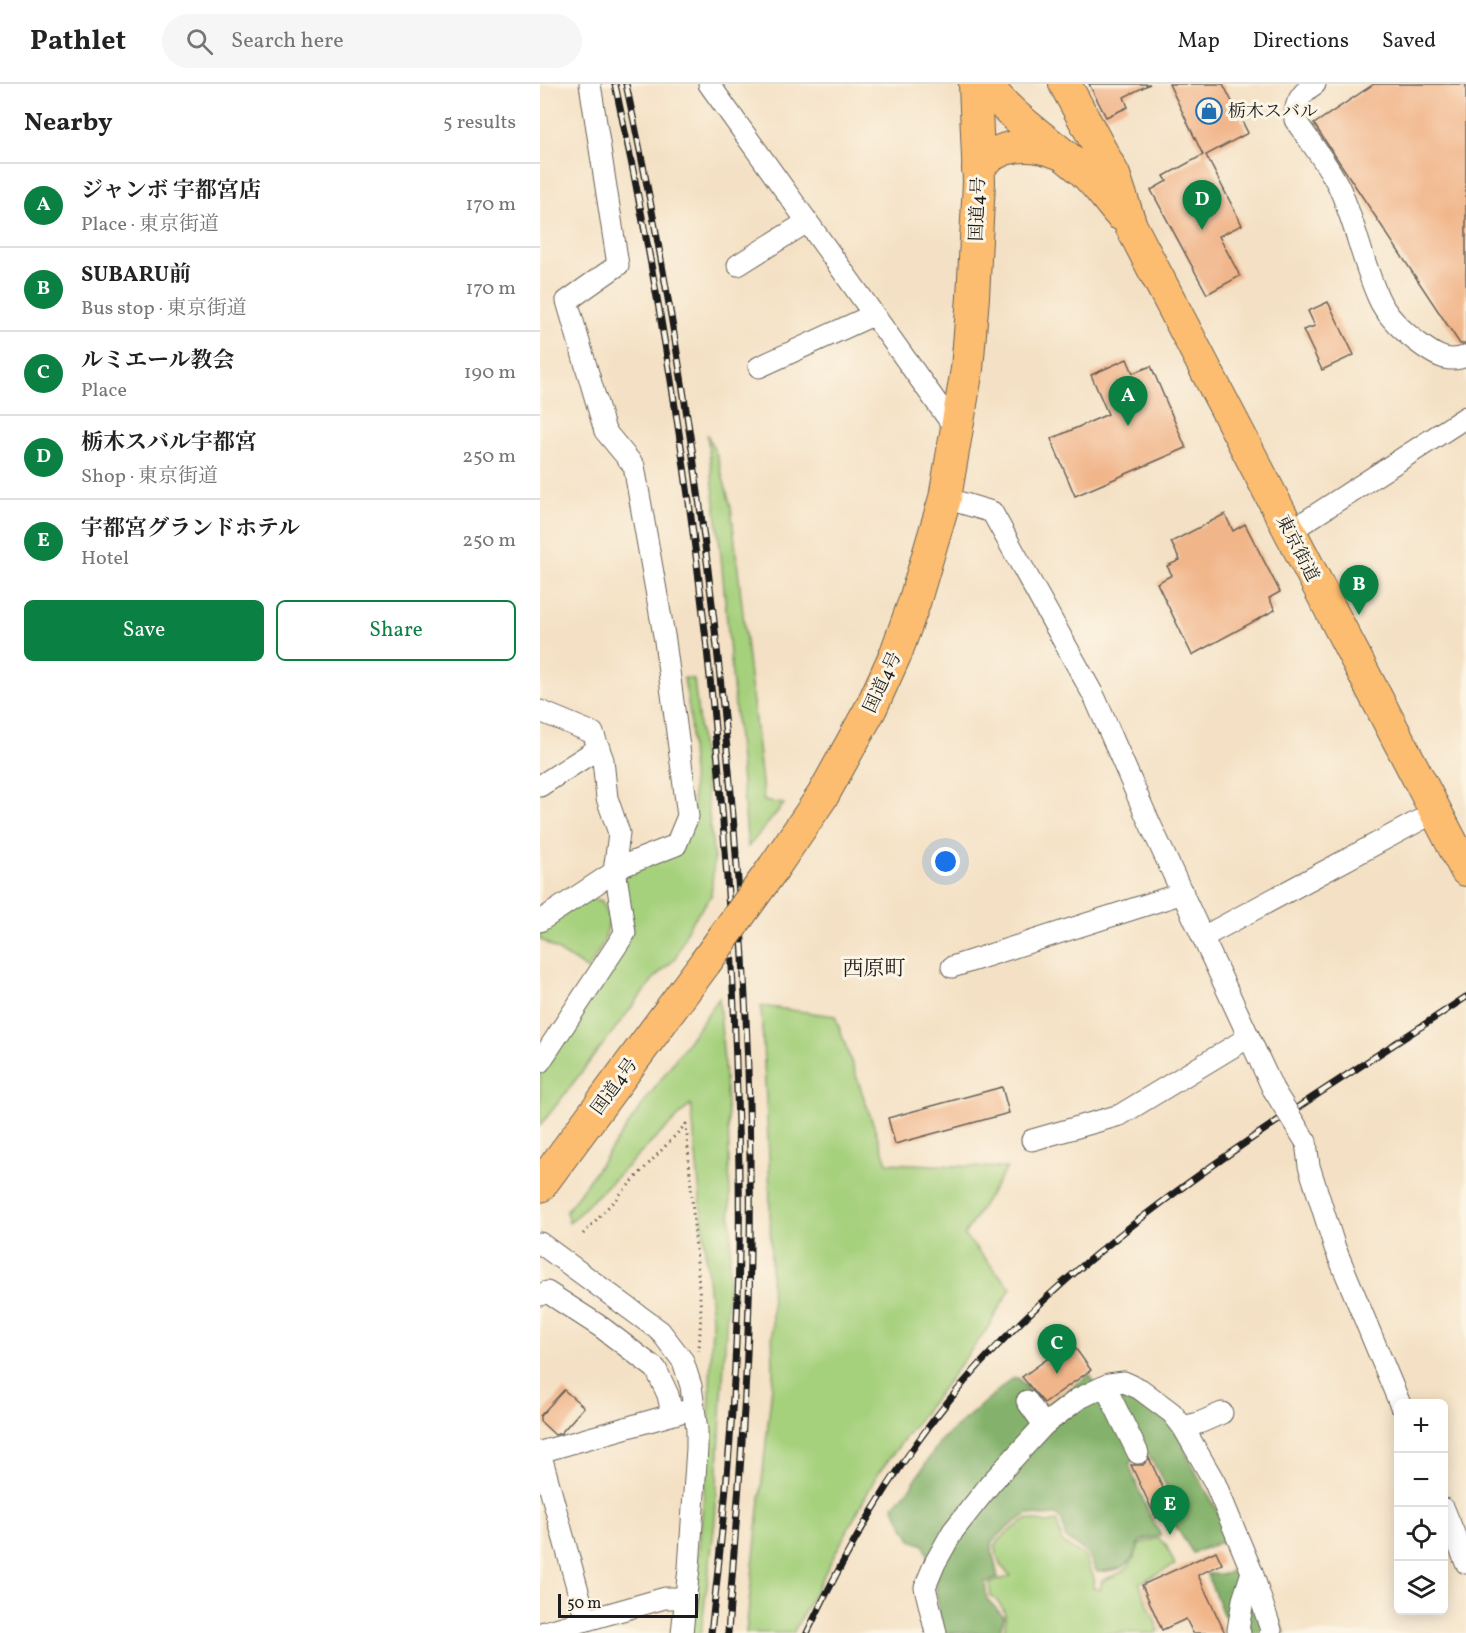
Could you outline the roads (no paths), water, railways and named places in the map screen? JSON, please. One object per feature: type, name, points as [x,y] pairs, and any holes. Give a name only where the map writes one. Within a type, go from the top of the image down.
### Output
[{"type":"highway","name":"国道4号","points":[[540,1186],[705,963],[823,795],[875,699],[896,653],[914,603],[945,498],[967,369],[973,297],[978,169],[975,84]]},
{"type":"highway","name":"東京街道","points":[[986,84],[994,96],[1014,115],[1071,160],[1131,226]]},
{"type":"highway","name":"東京街道","points":[[1046,84],[1057,106],[1071,160]]},
{"type":"highway","name":"東京街道","points":[[1065,84],[1114,176],[1131,226],[1466,870]]},
{"type":"highway","points":[[978,169],[992,155],[1018,146],[1043,147],[1071,160]]},
{"type":"street","points":[[540,921],[614,872],[615,869],[676,845],[688,816],[665,641],[634,466],[605,431],[567,300],[618,265],[590,84]]},
{"type":"street","points":[[709,84],[957,431]]},
{"type":"street","points":[[1315,84],[1305,90],[1299,99],[1294,110],[1295,120],[1337,184],[1378,299],[1392,319],[1411,338],[1430,351],[1445,359],[1455,360],[1466,356]]},
{"type":"street","points":[[738,265],[807,222]]},
{"type":"street","points":[[759,366],[873,315]]},
{"type":"street","points":[[1289,532],[1466,417]]},
{"type":"street","points":[[945,498],[992,512],[1095,698],[1273,1089],[1306,1142],[1309,1166],[1335,1248],[1398,1399]]},
{"type":"street","points":[[540,711],[593,733],[599,748],[603,760],[607,798],[619,833],[615,869],[625,933],[540,1062]]},
{"type":"street","points":[[540,786],[599,748]]},
{"type":"street","points":[[1203,937],[1435,812]]},
{"type":"street","points":[[952,967],[1183,893]]},
{"type":"street","points":[[1032,1140],[1120,1115],[1249,1037]]},
{"type":"street","points":[[540,1243],[660,1331],[683,1361],[692,1386],[697,1448],[682,1633]]},
{"type":"street","points":[[540,1295],[547,1292],[601,1327],[656,1369],[669,1395],[672,1414]]},
{"type":"street","points":[[925,1631],[925,1587],[935,1563],[959,1523],[991,1483],[1044,1425],[1078,1399],[1105,1386],[1124,1382],[1140,1389],[1172,1413],[1184,1427],[1215,1484],[1252,1572],[1271,1630],[1270,1633]]},
{"type":"street","points":[[1105,1386],[1138,1453]]},
{"type":"street","points":[[1027,1401],[1044,1425]]},
{"type":"street","points":[[586,1620],[540,1452],[695,1409]]},
{"type":"street","points":[[1184,1427],[1222,1413]]},
{"type":"street","points":[[1448,1521],[1466,1562]]},
{"type":"street","points":[[1240,1633],[1243,1600],[1252,1572]]},
{"type":"street","points":[[541,1633],[665,1598],[686,1598]]},
{"type":"railway","points":[[615,84],[660,312],[678,428],[708,659],[728,891],[738,1125],[738,1282],[730,1438],[711,1633]]},
{"type":"railway","points":[[626,84],[674,332],[699,499],[719,665],[742,937],[750,1125],[749,1298],[742,1442],[728,1633]]},
{"type":"railway","points":[[807,1633],[843,1561],[906,1458],[955,1393],[981,1363],[1035,1309],[1091,1258],[1212,1166],[1466,997]]},
{"type":"place","name":"栃木スバル","points":[[1209,111]]},
{"type":"place","name":"栃木スバル宇都宮","points":[[1202,230]]},
{"type":"place","name":"ジャンボ 宇都宮店","points":[[1128,426]]},
{"type":"place","name":"SUBARU前","points":[[1359,615]]},
{"type":"place","name":"ルミエール教会","points":[[1057,1374]]},
{"type":"place","name":"宇都宮グランドホテル","points":[[1170,1535]]},
{"type":"district","name":"西原町","points":[[874,968]]}]
